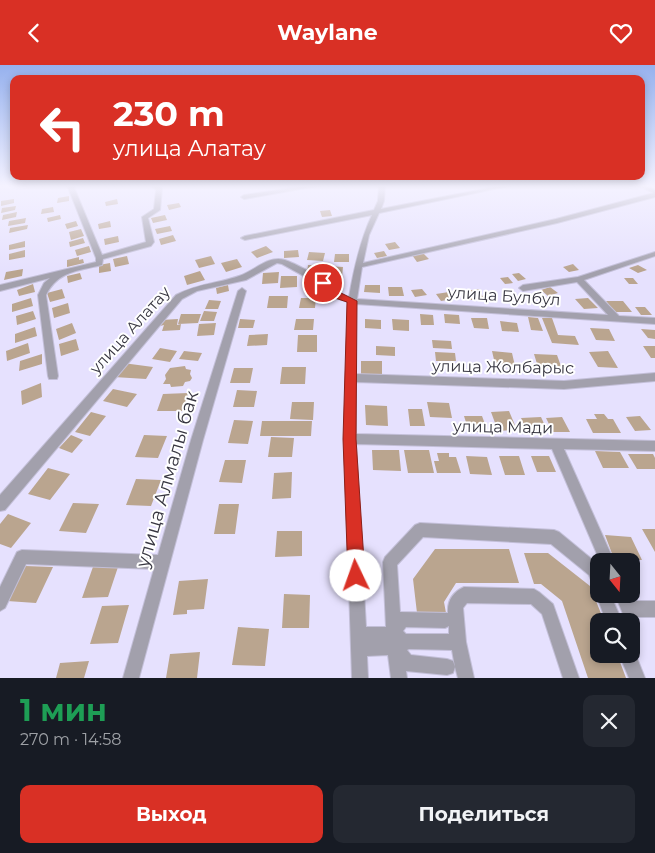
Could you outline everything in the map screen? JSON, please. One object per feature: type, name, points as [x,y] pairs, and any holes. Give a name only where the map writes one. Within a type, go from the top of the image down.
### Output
[{"type":"street","points":[[0,287],[99,263],[100,258],[82,214]]},
{"type":"street","points":[[100,258],[142,247],[150,242],[145,217],[151,214]]},
{"type":"street","points":[[245,238],[363,214]]},
{"type":"street","points":[[360,678],[350,439],[352,301],[366,235],[375,214]]},
{"type":"street","points":[[358,266],[583,214]]},
{"type":"street","points":[[523,288],[579,279],[655,254]]},
{"type":"street","name":"улица Алатау","points":[[0,505],[172,304],[186,292],[243,278],[271,262],[277,261],[284,262],[315,278],[335,295],[352,301]]},
{"type":"street","points":[[53,376],[42,295],[47,285],[61,272]]},
{"type":"street","points":[[579,279],[616,318]]},
{"type":"street","name":"улица Алмалы бак","points":[[131,678],[197,440],[242,291]]},
{"type":"street","name":"улица Булбул","points":[[352,301],[655,321]]},
{"type":"street","name":"улица Жолбарыс","points":[[350,377],[564,385],[655,377]]},
{"type":"street","name":"улица Мади","points":[[350,439],[655,446]]},
{"type":"street","points":[[556,445],[603,553]]},
{"type":"street","points":[[447,667],[407,663],[400,657],[390,562],[420,530],[554,537],[590,566]]},
{"type":"street","points":[[0,603],[22,557],[163,562]]},
{"type":"street","points":[[466,678],[458,642],[455,605],[464,595],[534,597],[548,609],[571,678]]},
{"type":"street","points":[[626,603],[628,609],[655,609]]},
{"type":"street","points":[[399,678],[397,625],[402,619],[445,620]]},
{"type":"street","points":[[359,642],[458,642]]},
{"type":"street","points":[[631,663],[637,678]]},
{"type":"building","points":[[17,214],[16,217],[2,220],[3,215]]},
{"type":"building","points":[[321,214],[331,214],[332,216],[322,217]]},
{"type":"building","points":[[60,215],[61,219],[48,222],[47,218]]},
{"type":"building","points":[[165,215],[167,220],[153,223],[151,218]]},
{"type":"building","points":[[26,218],[25,223],[8,226],[9,221]]},
{"type":"building","points":[[76,221],[78,226],[67,229],[65,224]]},
{"type":"building","points":[[110,221],[111,227],[99,229],[98,224]]},
{"type":"building","points":[[28,225],[27,229],[9,233],[10,228]]},
{"type":"building","points":[[170,226],[172,231],[157,234],[155,229]]},
{"type":"building","points":[[81,229],[84,236],[71,240],[69,232]]},
{"type":"building","points":[[173,235],[176,241],[161,245],[159,239]]},
{"type":"building","points":[[118,236],[119,242],[105,245],[104,239]]},
{"type":"building","points":[[83,238],[85,243],[70,247],[69,242]]},
{"type":"building","points":[[25,241],[25,247],[9,250],[9,245]]},
{"type":"building","points":[[395,242],[400,248],[389,250],[385,244]]},
{"type":"building","points":[[89,246],[91,252],[77,256],[75,250]]},
{"type":"building","points":[[266,246],[273,252],[257,258],[251,252]]},
{"type":"building","points":[[25,250],[25,257],[9,260],[9,254]]},
{"type":"building","points":[[298,250],[299,257],[284,258],[284,251]]},
{"type":"building","points":[[384,251],[387,256],[377,258],[374,253]]},
{"type":"building","points":[[309,252],[325,253],[323,261],[307,260]]},
{"type":"building","points":[[423,253],[429,259],[417,262],[412,255]]},
{"type":"building","points":[[335,254],[349,254],[349,262],[334,262]]},
{"type":"building","points":[[127,256],[129,264],[115,267],[113,259]]},
{"type":"building","points":[[211,256],[215,264],[199,268],[195,260]]},
{"type":"building","points":[[79,257],[79,260],[83,259],[84,263],[67,267],[67,260]]},
{"type":"building","points":[[237,259],[242,267],[226,272],[221,263]]},
{"type":"building","points":[[110,263],[111,271],[99,273],[99,265]]},
{"type":"building","points":[[573,264],[579,270],[569,272],[563,267]]},
{"type":"building","points":[[308,265],[324,265],[323,274],[307,273]]},
{"type":"building","points":[[638,265],[647,270],[638,273],[629,268]]},
{"type":"building","points":[[328,266],[343,267],[342,277],[326,277]]},
{"type":"building","points":[[23,269],[22,276],[4,280],[6,272]]},
{"type":"building","points":[[200,271],[205,280],[187,285],[184,276]]},
{"type":"building","points":[[279,272],[278,283],[262,284],[263,273]]},
{"type":"building","points":[[80,273],[82,279],[68,283],[67,276]]},
{"type":"building","points":[[519,273],[526,279],[518,281],[512,274]]},
{"type":"building","points":[[281,276],[297,276],[297,287],[280,288]]},
{"type":"building","points":[[508,277],[513,283],[505,284],[500,278]]},
{"type":"building","points":[[624,278],[633,278],[638,284],[629,284]]},
{"type":"building","points":[[33,284],[35,292],[19,296],[17,290]]},
{"type":"building","points":[[228,285],[229,291],[217,294],[216,288]]},
{"type":"building","points":[[365,285],[380,285],[380,293],[364,292]]},
{"type":"building","points":[[388,287],[402,287],[404,296],[389,296]]},
{"type":"building","points":[[550,287],[558,293],[548,296],[541,290]]},
{"type":"building","points":[[62,289],[65,298],[50,302],[47,293]]},
{"type":"building","points":[[422,289],[427,295],[415,297],[411,290]]},
{"type":"building","points":[[479,289],[484,299],[471,300],[466,291]]},
{"type":"building","points":[[449,292],[454,299],[441,301],[436,294]]},
{"type":"building","points":[[269,296],[288,296],[287,308],[267,308]]},
{"type":"building","points":[[31,298],[33,306],[12,312],[12,304]]},
{"type":"building","points":[[301,298],[316,298],[315,308],[299,308]]},
{"type":"building","points":[[588,298],[598,308],[584,309],[575,299]]},
{"type":"building","points":[[209,300],[221,301],[218,309],[205,309]]},
{"type":"building","points":[[606,301],[623,301],[632,312],[615,312]]},
{"type":"building","points":[[68,303],[70,313],[54,318],[52,308]]},
{"type":"building","points":[[635,307],[645,307],[652,315],[641,315]]},
{"type":"building","points":[[33,311],[36,319],[17,325],[16,316]]},
{"type":"building","points":[[204,311],[217,312],[214,321],[200,321]]},
{"type":"building","points":[[181,314],[201,314],[198,323],[178,324]]},
{"type":"building","points":[[420,314],[433,315],[434,325],[421,325]]},
{"type":"building","points":[[444,314],[459,315],[460,324],[445,323]]},
{"type":"building","points":[[528,317],[538,318],[543,331],[531,330]]},
{"type":"building","points":[[471,318],[487,318],[489,329],[474,328]]},
{"type":"building","points":[[542,318],[552,318],[558,335],[575,336],[579,345],[552,343]]},
{"type":"building","points":[[178,319],[177,325],[181,324],[180,330],[162,331],[164,325],[160,326],[161,320]]},
{"type":"building","points":[[240,319],[255,320],[253,328],[238,328]]},
{"type":"building","points":[[296,319],[314,319],[313,330],[294,330]]},
{"type":"building","points":[[365,319],[381,320],[381,329],[365,328]]},
{"type":"building","points":[[392,319],[409,320],[409,331],[393,330]]},
{"type":"building","points":[[500,321],[517,323],[519,332],[502,331]]},
{"type":"building","points":[[72,323],[76,333],[59,340],[56,329]]},
{"type":"building","points":[[216,323],[214,335],[197,336],[199,324]]},
{"type":"building","points":[[35,327],[37,336],[15,343],[15,334]]},
{"type":"building","points":[[590,328],[609,329],[615,341],[596,340]]},
{"type":"building","points":[[641,329],[655,330],[655,339],[648,338]]},
{"type":"building","points":[[268,334],[267,345],[247,346],[249,335]]},
{"type":"building","points":[[298,335],[317,335],[317,352],[297,352]]},
{"type":"building","points":[[76,339],[79,350],[61,356],[59,344]]},
{"type":"building","points":[[432,340],[451,341],[452,349],[433,348]]},
{"type":"building","points":[[28,343],[30,353],[7,361],[6,351]]},
{"type":"building","points":[[376,346],[395,347],[395,356],[376,355]]},
{"type":"building","points":[[643,346],[655,346],[655,358],[651,358]]},
{"type":"building","points":[[160,348],[177,351],[170,362],[152,359]]},
{"type":"building","points":[[184,351],[202,353],[198,361],[179,359]]},
{"type":"building","points":[[492,351],[512,353],[515,366],[495,364]]},
{"type":"building","points":[[608,351],[618,368],[598,367],[589,352]]},
{"type":"building","points":[[435,352],[455,353],[456,361],[436,361]]},
{"type":"building","points":[[42,354],[42,364],[19,371],[20,361]]},
{"type":"building","points":[[534,354],[557,355],[562,369],[538,367]]},
{"type":"building","points":[[361,361],[382,361],[382,375],[361,374]]},
{"type":"building","points":[[123,363],[153,367],[146,379],[114,377]]},
{"type":"building","points":[[185,366],[186,369],[191,370],[192,378],[190,381],[185,382],[183,386],[171,387],[170,384],[163,384],[166,379],[165,375],[170,368]]},
{"type":"building","points":[[282,367],[306,367],[305,384],[280,384]]},
{"type":"building","points":[[234,368],[253,368],[250,383],[230,383]]},
{"type":"building","points":[[41,383],[42,397],[22,405],[21,391]]},
{"type":"building","points":[[113,389],[137,394],[127,407],[103,401]]},
{"type":"building","points":[[237,390],[257,391],[254,407],[233,407]]},
{"type":"building","points":[[188,393],[183,411],[157,411],[163,394]]},
{"type":"building","points":[[292,402],[314,402],[313,420],[290,419]]},
{"type":"building","points":[[427,402],[449,403],[452,418],[430,417]]},
{"type":"building","points":[[365,405],[387,406],[388,426],[366,425]]},
{"type":"building","points":[[408,409],[422,409],[425,426],[410,426]]},
{"type":"building","points":[[509,411],[517,430],[498,431],[491,412]]},
{"type":"building","points":[[91,412],[106,416],[90,436],[75,432]]},
{"type":"building","points":[[594,414],[604,414],[608,419],[613,419],[621,433],[593,433],[586,419],[597,419]]},
{"type":"building","points":[[464,416],[482,416],[488,432],[469,432]]},
{"type":"building","points":[[640,416],[651,430],[635,431],[626,417]]},
{"type":"building","points":[[541,417],[548,432],[528,433],[521,418]]},
{"type":"building","points":[[562,417],[570,432],[553,432],[546,418]]},
{"type":"building","points":[[234,420],[253,421],[248,444],[228,443]]},
{"type":"building","points":[[262,421],[312,421],[311,436],[260,436]]},
{"type":"building","points":[[71,435],[83,440],[72,453],[59,448]]},
{"type":"building","points":[[144,435],[167,436],[158,458],[135,457]]},
{"type":"building","points":[[271,437],[294,438],[292,457],[268,457]]},
{"type":"building","points":[[372,450],[399,450],[401,471],[373,470]]},
{"type":"building","points":[[404,450],[429,450],[434,473],[408,473]]},
{"type":"building","points":[[595,451],[620,452],[629,468],[603,468]]},
{"type":"building","points":[[437,453],[449,453],[449,457],[456,457],[461,473],[437,473],[434,461],[439,461]]},
{"type":"building","points":[[628,454],[653,454],[655,469],[637,469]]},
{"type":"building","points":[[466,456],[487,457],[492,475],[470,474]]},
{"type":"building","points":[[499,456],[519,456],[525,475],[505,475]]},
{"type":"building","points":[[531,456],[549,456],[556,472],[537,472]]},
{"type":"building","points":[[225,460],[246,460],[242,483],[219,482]]},
{"type":"building","points":[[48,468],[70,474],[50,500],[28,494]]},
{"type":"building","points":[[292,472],[291,498],[272,499],[274,473]]},
{"type":"building","points":[[136,479],[161,480],[151,506],[126,505]]},
{"type":"building","points":[[73,503],[99,504],[86,533],[59,531]]},
{"type":"building","points":[[219,504],[239,504],[235,534],[214,534]]},
{"type":"building","points":[[8,514],[31,523],[11,548],[0,544],[0,524]]},
{"type":"building","points":[[642,529],[655,529],[655,552]]},
{"type":"building","points":[[277,531],[302,531],[302,556],[275,557]]},
{"type":"building","points":[[605,535],[631,537],[639,553],[612,553]]},
{"type":"building","points":[[435,549],[509,549],[519,583],[456,583],[444,602],[446,613],[417,613],[413,579]]},
{"type":"building","points":[[524,553],[548,553],[590,586],[590,603],[597,603],[601,613],[590,613],[590,663],[620,663],[626,678],[588,678],[562,601],[541,584],[534,584]]},
{"type":"building","points":[[94,564],[119,564],[108,597],[82,598]]},
{"type":"building","points":[[25,566],[53,567],[36,603],[7,601]]},
{"type":"building","points":[[208,579],[204,609],[187,610],[187,614],[173,615],[179,581]]},
{"type":"building","points":[[284,594],[310,595],[309,628],[282,628]]},
{"type":"building","points":[[129,605],[118,643],[90,644],[102,606]]},
{"type":"building","points":[[238,627],[269,629],[265,666],[232,665]]},
{"type":"building","points":[[200,652],[197,678],[166,678],[170,654]]},
{"type":"building","points":[[89,661],[84,678],[56,678],[60,663]]},
{"type":"route","points":[[323,283],[335,295],[352,301],[350,439],[356,576]]}]
